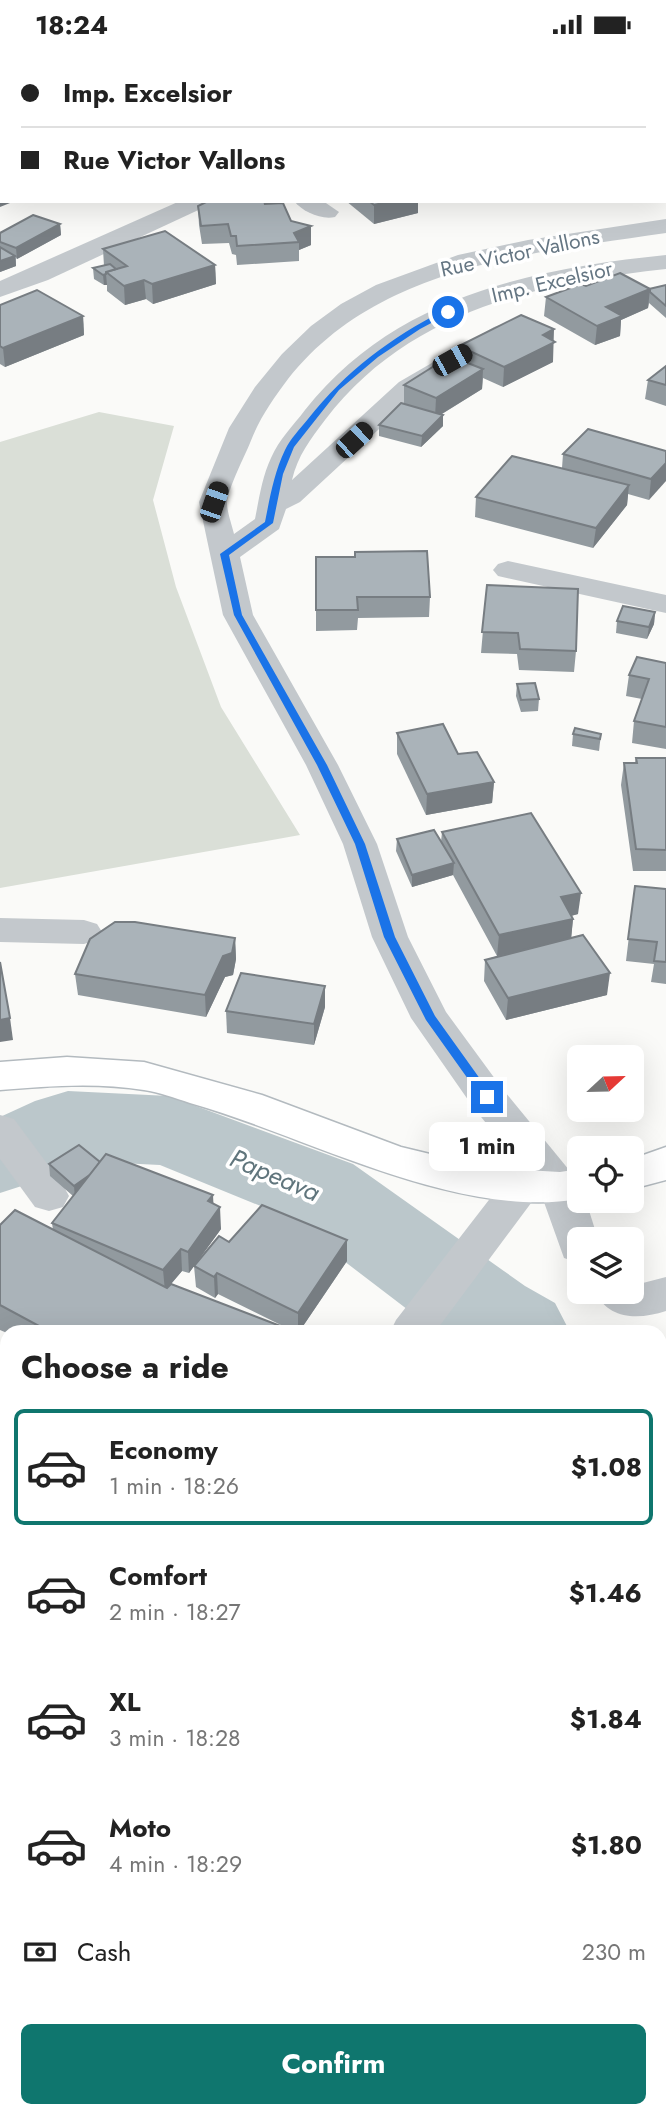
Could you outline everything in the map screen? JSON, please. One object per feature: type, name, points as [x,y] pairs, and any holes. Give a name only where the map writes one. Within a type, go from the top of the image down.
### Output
[{"type":"main road","points":[[0,1080],[67,1071],[144,1076],[248,1105],[394,1160],[488,1183],[554,1185]]},
{"type":"main road","points":[[644,1172],[666,1162]]},
{"type":"street","points":[[0,290],[39,275],[195,203]]},
{"type":"street","points":[[309,203],[327,212]]},
{"type":"street","name":"Rue Victor Vallons","points":[[575,1227],[554,1185],[430,1018],[390,937],[360,844],[322,765],[238,615],[214,502],[242,428],[264,393],[290,359],[350,309],[384,291],[467,260],[528,247],[666,226]]},
{"type":"street","name":"Imp. Excelsior","points":[[225,554],[269,523],[279,474],[290,447],[336,388],[375,356],[417,327],[448,312],[517,287],[572,274],[666,261]]},
{"type":"street","points":[[272,505],[296,491],[408,388],[523,320]]},
{"type":"street","points":[[508,570],[666,604]]},
{"type":"street","points":[[0,930],[84,932]]},
{"type":"street","points":[[12,1144],[49,1196]]},
{"type":"street","points":[[421,1318],[471,1252],[554,1185]]},
{"type":"street","points":[[644,1303],[666,1294]]},
{"type":"shaded area","points":[[99,412],[174,426],[153,500],[176,587],[221,707],[300,835],[0,888],[0,442]]},
{"type":"building","points":[[204,203],[283,203],[291,221],[311,226],[294,233],[299,242],[237,246],[236,236],[231,236],[228,224],[201,226],[198,206]]},
{"type":"building","points":[[33,215],[60,224],[16,248],[0,242],[0,233]]},
{"type":"building","points":[[165,231],[215,265],[152,284],[144,280],[124,286],[106,272],[127,266],[103,249]]},
{"type":"building","points":[[0,247],[15,256],[0,261]]},
{"type":"building","points":[[110,264],[116,269],[103,275],[93,268]]},
{"type":"building","points":[[620,273],[650,289],[606,307],[622,316],[597,326],[546,297],[581,284],[586,286]]},
{"type":"building","points":[[666,285],[666,306],[649,289]]},
{"type":"building","points":[[37,290],[83,316],[3,348],[0,346],[0,305]]},
{"type":"building","points":[[521,315],[554,329],[543,335],[555,342],[504,367],[459,346]]},
{"type":"building","points":[[450,356],[483,369],[436,398],[404,385]]},
{"type":"building","points":[[666,366],[666,385],[648,380]]},
{"type":"building","points":[[401,403],[443,415],[422,436],[379,425]]},
{"type":"building","points":[[588,429],[666,451],[666,463],[651,479],[563,454]]},
{"type":"building","points":[[512,456],[629,485],[596,528],[476,497]]},
{"type":"building","points":[[427,551],[430,597],[357,597],[358,610],[316,610],[316,557],[355,557],[355,552]]},
{"type":"building","points":[[487,585],[578,589],[576,651],[520,649],[518,633],[482,632]]},
{"type":"building","points":[[623,606],[655,612],[649,627],[617,621]]},
{"type":"building","points":[[637,657],[666,663],[666,727],[634,721],[649,679],[629,675]]},
{"type":"building","points":[[535,683],[539,699],[521,700],[517,684]]},
{"type":"building","points":[[443,724],[458,754],[477,752],[494,782],[427,794],[397,733]]},
{"type":"building","points":[[575,728],[601,734],[600,739],[573,734]]},
{"type":"building","points":[[636,758],[666,758],[666,850],[636,849],[624,763],[637,763]]},
{"type":"building","points":[[531,813],[581,893],[561,897],[573,919],[499,935],[442,832]]},
{"type":"building","points":[[434,830],[454,863],[412,875],[397,839]]},
{"type":"building","points":[[635,886],[666,889],[666,962],[654,961],[657,942],[628,939]]},
{"type":"building","points":[[115,922],[135,922],[235,938],[232,953],[223,956],[205,995],[75,974],[90,939]]},
{"type":"building","points":[[583,935],[610,973],[508,998],[485,960]]},
{"type":"building","points":[[0,962],[10,1018],[0,1020]]},
{"type":"building","points":[[241,973],[325,986],[314,1024],[226,1011]]},
{"type":"building","points":[[79,1145],[100,1162],[91,1174],[74,1186],[49,1164]]},
{"type":"building","points":[[106,1154],[213,1195],[208,1201],[220,1207],[188,1252],[181,1249],[163,1270],[52,1223]]},
{"type":"building","points":[[262,1205],[347,1240],[298,1313],[217,1273],[214,1277],[194,1266],[219,1236],[229,1242]]},
{"type":"building","points":[[15,1210],[167,1288],[171,1284],[278,1325],[37,1325],[0,1305],[0,1225]]},
{"type":"waterway","name":"Papeava","points":[[0,1157],[68,1126],[169,1131],[319,1190],[506,1325]]},
{"type":"route","points":[[448,312],[417,327],[375,356],[336,388],[290,447],[279,474],[269,523],[225,554],[238,615],[322,765],[360,844],[390,937],[430,1018],[487,1097]]}]
